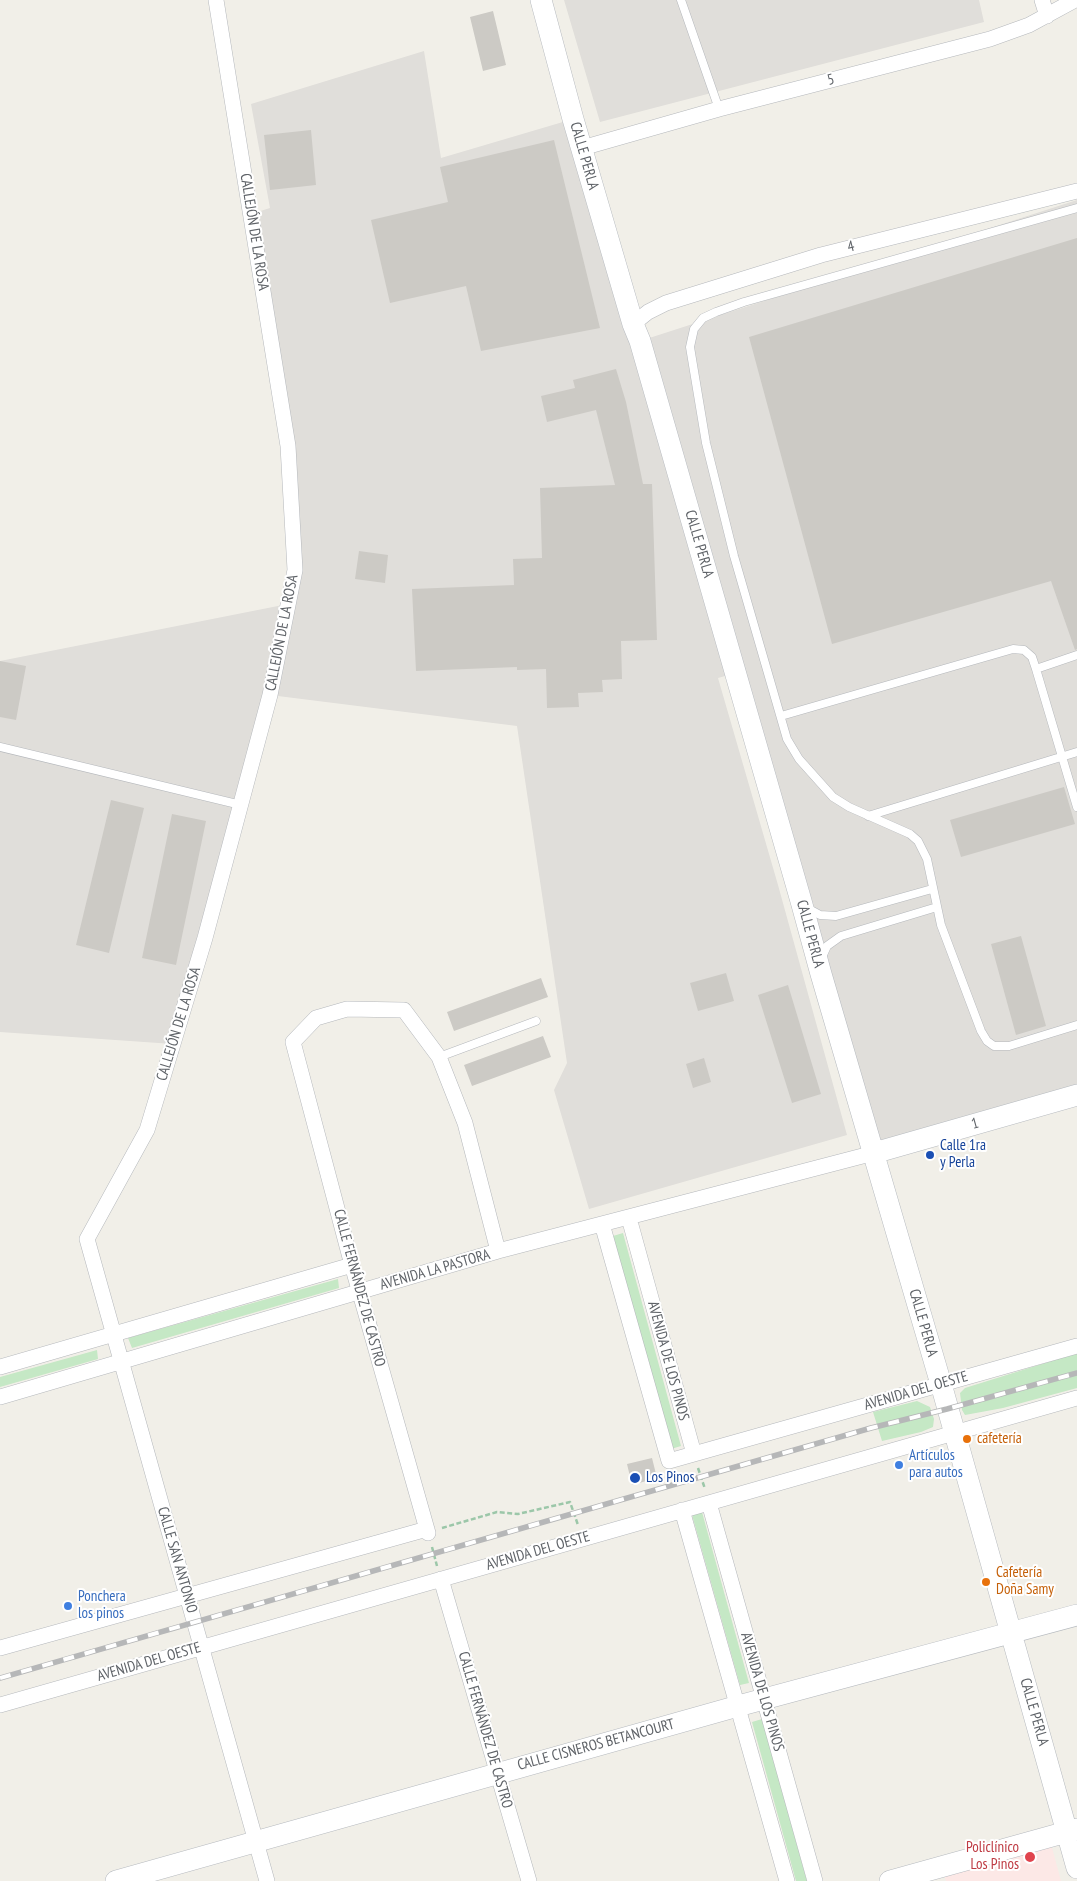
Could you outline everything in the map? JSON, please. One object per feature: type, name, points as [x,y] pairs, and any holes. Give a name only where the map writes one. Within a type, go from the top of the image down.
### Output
[{"type":"main road","name":"CALLE PERLA","points":[[541,0],[582,148],[633,324],[640,340],[801,901],[820,974],[941,1384],[1011,1634],[1072,1830],[1077,1868]]},
{"type":"main road","name":"1","points":[[874,1153],[1077,1095]]},
{"type":"main road","name":"CALLE CISNEROS BETANCOURT","points":[[116,1881],[257,1843],[738,1706],[1077,1615]]},
{"type":"main road","points":[[890,1881],[1072,1830]]},
{"type":"street","name":"CALLEJÓN DE LA ROSA","points":[[87,1239],[148,1130],[205,938],[270,695],[294,570],[288,446],[216,0]]},
{"type":"street","points":[[1042,0],[1047,16]]},
{"type":"street","name":"5","points":[[582,148],[719,109],[990,39],[1029,26],[1075,0]]},
{"type":"street","name":"4","points":[[633,324],[660,305],[821,255],[1077,191]]},
{"type":"street","name":"CALLE FERNÁNDEZ DE CASTRO","points":[[427,1531],[352,1266],[293,1042],[316,1018],[347,1009],[404,1010],[439,1057]]},
{"type":"street","points":[[439,1057],[465,1123],[498,1251]]},
{"type":"street","name":"AVENIDA LA PASTORA","points":[[0,1397],[498,1251],[874,1153]]},
{"type":"street","name":"AVENIDA DE LOS PINOS","points":[[629,1218],[694,1454]]},
{"type":"street","name":"AVENIDA DE LOS PINOS","points":[[602,1224],[668,1461]]},
{"type":"street","name":"CALLE SAN ANTONIO","points":[[87,1239],[267,1881]]},
{"type":"street","points":[[0,1367],[352,1266]]},
{"type":"street","name":"AVENIDA DEL OESTE","points":[[668,1461],[1077,1346]]},
{"type":"street","name":"AVENIDA DEL OESTE","points":[[0,1705],[1077,1398]]},
{"type":"street","name":"AVENIDA DE LOS PINOS","points":[[709,1503],[815,1881]]},
{"type":"street","name":"AVENIDA DE LOS PINOS","points":[[682,1510],[787,1881]]},
{"type":"street","points":[[0,1648],[187,1594],[427,1531]]},
{"type":"street","name":"CALLE FERNÁNDEZ DE CASTRO","points":[[441,1579],[529,1881]]},
{"type":"lane","points":[[681,0],[719,109]]},
{"type":"lane","points":[[1077,208],[744,302],[716,312],[703,318],[694,329],[690,347],[706,443],[734,556],[788,739],[798,759],[833,797],[868,816],[910,834],[918,842],[927,859],[932,889],[953,959],[981,1031],[987,1041],[994,1046],[1009,1046],[1077,1025]]},
{"type":"lane","points":[[781,716],[1013,649],[1019,649],[1032,656],[1077,807]]},
{"type":"lane","points":[[1036,669],[1077,655]]},
{"type":"lane","points":[[0,747],[241,804]]},
{"type":"lane","points":[[868,816],[1077,752]]},
{"type":"lane","points":[[801,901],[807,908],[820,915],[836,916],[932,889]]},
{"type":"lane","points":[[820,974],[822,955],[826,946],[833,940],[867,927],[937,907]]},
{"type":"lane","points":[[439,1057],[536,1021]]},
{"type":"path","points":[[694,1454],[709,1503]]},
{"type":"path","points":[[441,1579],[427,1531],[496,1512],[518,1514],[570,1502],[576,1516],[581,1539]]},
{"type":"shaded area","points":[[564,0],[979,0],[984,22],[600,122]]},
{"type":"shaded area","points":[[424,51],[441,158],[573,119],[640,341],[1077,200],[1077,1094],[874,1153],[736,673],[718,678],[778,885],[847,1135],[589,1209],[554,1090],[567,1063],[517,726],[270,695],[173,1044],[0,1032],[0,661],[288,604],[288,446],[251,214],[270,208],[251,104]]},
{"type":"shaded area","name":"Policlínico Los Pinos","points":[[1051,1844],[1061,1881],[946,1881],[944,1875]]},
{"type":"green space","points":[[623,1233],[681,1446],[671,1449],[613,1236]]},
{"type":"green space","points":[[338,1279],[339,1288],[132,1348],[128,1338]]},
{"type":"green space","points":[[97,1350],[98,1359],[0,1387],[0,1377]]},
{"type":"green space","points":[[1077,1353],[1077,1388],[1003,1408],[965,1415],[962,1410],[960,1393],[965,1388]]},
{"type":"green space","points":[[917,1401],[930,1407],[934,1419],[933,1427],[921,1432],[882,1441],[873,1412]]},
{"type":"green space","points":[[702,1512],[749,1683],[740,1685],[692,1515]]},
{"type":"green space","points":[[762,1719],[807,1881],[796,1881],[752,1722]]},
{"type":"building","points":[[493,11],[506,65],[483,71],[470,17]]},
{"type":"building","points":[[311,130],[316,185],[270,190],[264,135]]},
{"type":"building","points":[[554,140],[600,328],[481,351],[466,286],[390,303],[371,220],[448,202],[440,167]]},
{"type":"building","points":[[1077,238],[1077,649],[1075,650],[1051,581],[832,644],[749,337]]},
{"type":"building","points":[[616,369],[626,402],[643,484],[652,484],[657,640],[621,641],[622,679],[602,680],[603,692],[578,693],[579,707],[547,708],[546,669],[517,670],[517,667],[416,671],[412,589],[514,585],[513,559],[542,558],[540,488],[615,485],[596,410],[547,422],[541,396],[575,388],[573,380]]},
{"type":"building","points":[[359,551],[388,555],[385,583],[355,579]]},
{"type":"building","points":[[0,661],[26,666],[16,720],[0,717]]},
{"type":"building","points":[[1064,787],[1075,824],[961,857],[950,820]]},
{"type":"building","points":[[111,800],[144,808],[109,953],[76,945]]},
{"type":"building","points":[[172,814],[206,821],[176,965],[142,958]]},
{"type":"building","points":[[1021,936],[1046,1026],[1016,1035],[991,944]]},
{"type":"building","points":[[726,973],[734,1001],[698,1011],[690,983]]},
{"type":"building","points":[[541,978],[548,997],[454,1031],[447,1012]]},
{"type":"building","points":[[788,985],[821,1094],[792,1103],[758,995]]},
{"type":"building","points":[[543,1036],[551,1057],[472,1086],[464,1065]]},
{"type":"building","points":[[704,1058],[711,1082],[693,1088],[686,1064]]},
{"type":"building","points":[[652,1458],[657,1478],[632,1485],[627,1464]]},
{"type":"railway","points":[[0,1678],[871,1428],[1077,1373]]},
{"type":"place","name":"Calle 1ra y Perla","points":[[930,1155]]},
{"type":"place","name":"cafetería","points":[[967,1439]]},
{"type":"place","name":"Artículos para autos","points":[[899,1465]]},
{"type":"place","name":"Los Pinos","points":[[635,1478]]},
{"type":"place","name":"Cafetería Doña Samy","points":[[986,1582]]},
{"type":"place","name":"Ponchera los pinos","points":[[68,1606]]},
{"type":"place","name":"Policlínico Los Pinos","points":[[1030,1857]]}]
